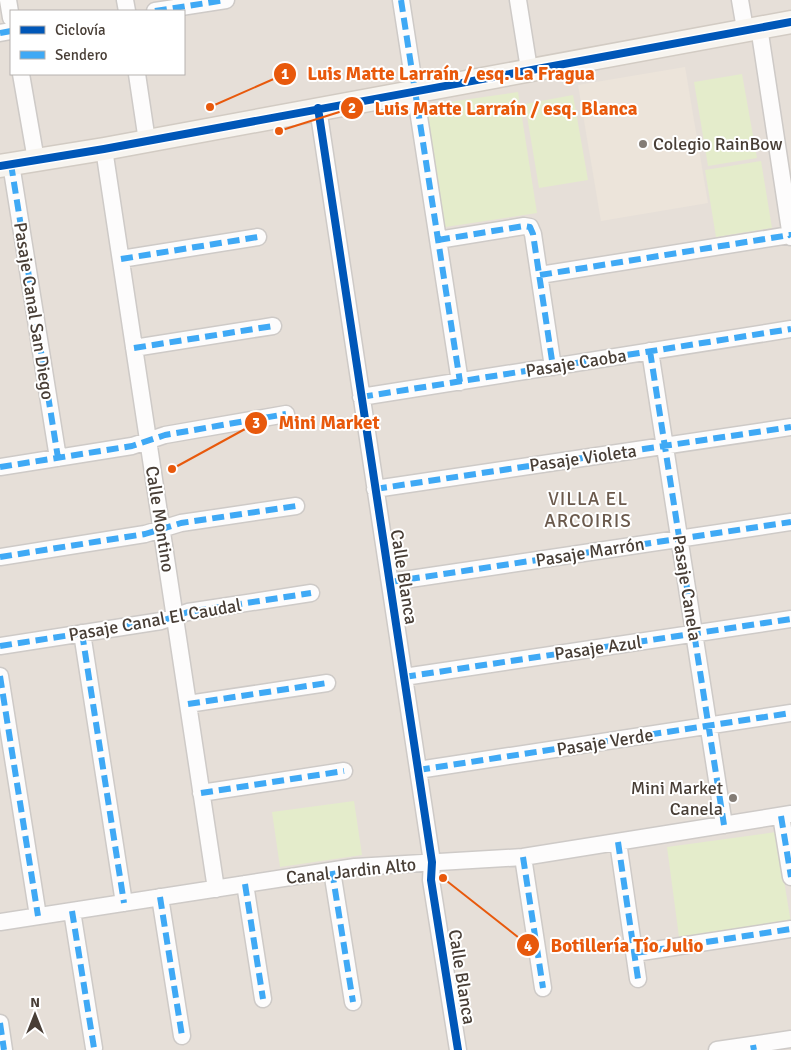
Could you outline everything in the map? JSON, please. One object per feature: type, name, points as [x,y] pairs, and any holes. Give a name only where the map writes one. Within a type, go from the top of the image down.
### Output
[{"type":"street","points":[[161,10],[226,0]]},
{"type":"street","points":[[401,0],[460,382]]},
{"type":"street","points":[[518,0],[529,70]]},
{"type":"street","points":[[540,275],[791,236],[752,28],[740,0]]},
{"type":"street","points":[[6,165],[104,149],[791,22]]},
{"type":"street","points":[[21,75],[36,160]]},
{"type":"street","points":[[137,75],[147,141]]},
{"type":"street","name":"Calle Blanca","points":[[318,108],[432,862],[431,880],[458,1050]]},
{"type":"street","name":"Calle Montino","points":[[104,149],[216,889]]},
{"type":"street","name":"Pasaje Canal San Diego","points":[[6,165],[58,458]]},
{"type":"street","points":[[438,240],[524,226],[530,227],[533,234],[540,275],[553,367]]},
{"type":"street","points":[[121,260],[258,237]]},
{"type":"street","points":[[134,348],[273,326]]},
{"type":"street","name":"Pasaje Caoba","points":[[362,397],[791,329]]},
{"type":"street","name":"Pasaje Canela","points":[[650,352],[724,825]]},
{"type":"street","points":[[0,467],[132,446],[165,435],[286,414]]},
{"type":"street","name":"Pasaje Violeta","points":[[376,489],[791,427]]},
{"type":"street","points":[[0,557],[145,534],[181,523],[296,506]]},
{"type":"street","name":"Pasaje Marrón","points":[[390,582],[791,522]]},
{"type":"street","name":"Pasaje Canal El Caudal","points":[[0,646],[161,621],[188,612],[310,593]]},
{"type":"street","name":"Pasaje Azul","points":[[404,677],[791,619]]},
{"type":"street","points":[[82,633],[124,903]]},
{"type":"street","points":[[0,676],[38,916]]},
{"type":"street","points":[[188,704],[327,683]]},
{"type":"street","name":"Pasaje Verde","points":[[418,770],[791,713]]},
{"type":"street","points":[[201,793],[344,771]]},
{"type":"street","points":[[786,815],[791,877]]},
{"type":"street","name":"Canal Jardin Alto","points":[[0,922],[355,867],[522,857],[786,815]]},
{"type":"street","points":[[618,842],[638,979]]},
{"type":"street","points":[[522,857],[543,988]]},
{"type":"street","points":[[332,871],[353,1002]]},
{"type":"street","points":[[245,884],[263,1000]]},
{"type":"street","points":[[160,897],[182,1036]]},
{"type":"street","points":[[72,910],[94,1048]]},
{"type":"street","points":[[635,953],[791,928]]},
{"type":"street","points":[[0,1023],[4,1050]]},
{"type":"street","points":[[717,1050],[754,1047],[791,1039]]},
{"type":"shaded area","points":[[0,0],[791,0],[791,1050],[0,1050]]},
{"type":"shaded area","name":"Colegio RainBow","points":[[685,67],[708,203],[601,221],[578,85]]},
{"type":"green space","points":[[742,74],[757,158],[708,166],[694,82]]},
{"type":"green space","points":[[518,92],[537,213],[439,228],[421,106]]},
{"type":"green space","points":[[573,95],[588,180],[539,188],[525,104]]},
{"type":"green space","points":[[761,161],[772,228],[716,237],[705,170]]},
{"type":"green space","points":[[354,801],[362,855],[280,867],[272,812]]},
{"type":"green space","points":[[776,832],[791,923],[685,939],[684,936],[679,937],[667,847]]},
{"type":"marked path","points":[[161,10],[226,0]]},
{"type":"marked path","points":[[401,0],[460,382]]},
{"type":"marked path","points":[[0,33],[10,31]]},
{"type":"marked path","points":[[11,164],[58,458]]},
{"type":"marked path","points":[[438,240],[524,226],[530,227],[533,234],[553,367]]},
{"type":"marked path","points":[[540,275],[790,235],[791,237]]},
{"type":"marked path","points":[[121,259],[258,237]]},
{"type":"marked path","points":[[134,348],[273,326]]},
{"type":"marked path","points":[[361,397],[791,329]]},
{"type":"marked path","points":[[650,351],[724,825]]},
{"type":"marked path","points":[[0,467],[132,446],[165,435],[286,414]]},
{"type":"marked path","points":[[375,489],[791,427]]},
{"type":"marked path","points":[[0,557],[145,534],[181,523],[296,506]]},
{"type":"marked path","points":[[390,582],[791,522]]},
{"type":"marked path","points":[[0,646],[161,621],[188,612],[311,593]]},
{"type":"marked path","points":[[404,677],[791,619]]},
{"type":"marked path","points":[[82,633],[124,903]]},
{"type":"marked path","points":[[0,676],[38,916]]},
{"type":"marked path","points":[[188,704],[327,683]]},
{"type":"marked path","points":[[418,770],[791,713]]},
{"type":"marked path","points":[[201,793],[344,771]]},
{"type":"marked path","points":[[781,816],[791,877]]},
{"type":"marked path","points":[[618,842],[638,979]]},
{"type":"marked path","points":[[523,857],[543,988]]},
{"type":"marked path","points":[[332,871],[353,1002]]},
{"type":"marked path","points":[[245,884],[263,999]]},
{"type":"marked path","points":[[160,897],[182,1036]]},
{"type":"marked path","points":[[72,911],[94,1048]]},
{"type":"marked path","points":[[635,953],[791,929]]},
{"type":"marked path","points":[[0,1023],[4,1050]]},
{"type":"marked path","points":[[753,1045],[754,1050]]},
{"type":"cycle path","points":[[0,166],[104,149],[791,22]]},
{"type":"cycle path","points":[[318,108],[432,862],[431,880],[458,1050]]},
{"type":"place","name":"Luis Matte Larraín / esq. La Fragua","points":[[210,107]]},
{"type":"place","name":"Luis Matte Larraín / esq. Blanca","points":[[279,131]]},
{"type":"place","name":"Colegio RainBow","points":[[643,144]]},
{"type":"place","name":"Mini Market","points":[[172,469]]},
{"type":"place","name":"Mini Market Canela","points":[[733,798]]},
{"type":"place","name":"Botillería Tío Julio","points":[[443,878]]},
{"type":"district","name":"VILLA EL ARCOIRIS","points":[[588,509]]}]
